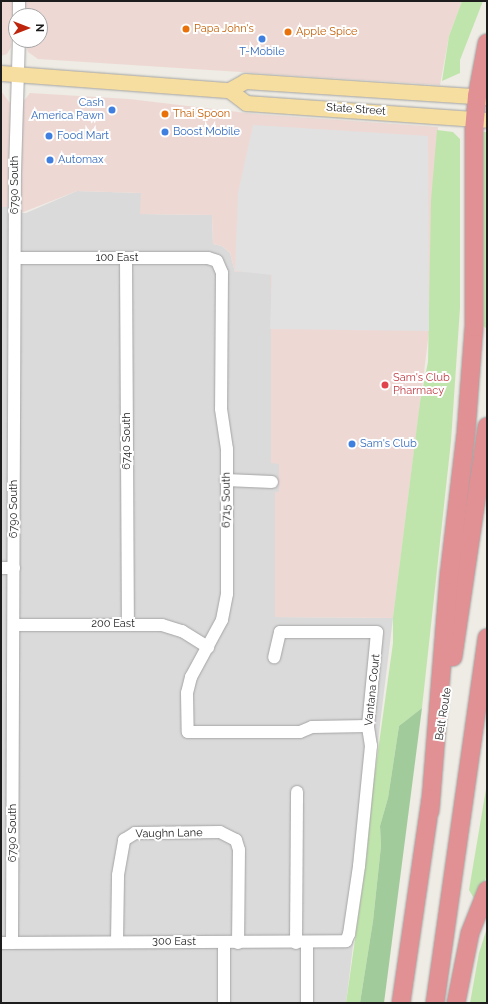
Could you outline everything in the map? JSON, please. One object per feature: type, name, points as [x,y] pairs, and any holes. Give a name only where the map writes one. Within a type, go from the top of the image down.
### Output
[{"type":"highway","points":[[430,811],[449,575],[466,433],[474,334],[481,119],[487,43]]},
{"type":"highway","name":"Belt Route","points":[[401,1003],[487,426]]},
{"type":"highway","points":[[435,1003],[487,638]]},
{"type":"highway","points":[[456,1003],[470,933],[487,890]]},
{"type":"main road","points":[[1,73],[229,90]]},
{"type":"main road","name":"State Street","points":[[481,119],[246,103],[229,90],[245,81],[482,97]]},
{"type":"street","name":"6790 South","points":[[7,943],[14,625],[15,258],[19,48]]},
{"type":"street","name":"100 East","points":[[15,258],[208,258],[218,260]]},
{"type":"street","name":"6740 South","points":[[126,258],[128,624]]},
{"type":"street","name":"6715 South","points":[[218,260],[222,273],[221,409],[227,449],[227,594],[222,620],[191,677],[188,687],[188,732],[300,732],[312,727],[368,726]]},
{"type":"street","points":[[226,480],[272,482]]},
{"type":"street","points":[[1,568],[14,568]]},
{"type":"street","name":"200 East","points":[[14,625],[128,624],[172,628],[208,647]]},
{"type":"street","name":"Vantana Court","points":[[274,658],[280,632],[377,632],[368,726],[371,746],[360,866],[349,934],[346,941]]},
{"type":"street","points":[[297,792],[302,943],[307,1003]]},
{"type":"street","name":"Vaughn Lane","points":[[118,942],[118,875],[122,844],[127,837],[135,833],[220,832],[236,840],[239,850],[238,943]]},
{"type":"street","name":"300 East","points":[[7,943],[302,943],[346,941]]},
{"type":"street","points":[[224,943],[224,1003]]},
{"type":"shaded area","points":[[1,1],[13,1],[13,8],[8,8],[8,48],[10,48],[7,54],[1,56]]},
{"type":"shaded area","points":[[25,1],[462,1],[449,36],[440,85],[38,59],[28,52],[27,48],[48,48],[48,8],[25,8]]},
{"type":"shaded area","points":[[1,91],[10,103],[10,207],[1,207]]},
{"type":"shaded area","points":[[30,93],[129,99],[255,114],[438,127],[430,324],[393,618],[275,617],[275,492],[279,492],[279,464],[271,463],[271,272],[235,272],[230,253],[222,246],[213,244],[212,215],[140,214],[141,193],[77,191],[21,213],[22,103]]},
{"type":"shaded area","points":[[253,125],[428,136],[429,331],[270,329],[272,275],[235,271],[238,193]]},
{"type":"shaded area","points":[[77,191],[141,193],[141,214],[212,215],[213,244],[222,246],[230,253],[235,272],[272,272],[271,463],[279,463],[279,492],[276,492],[275,617],[393,618],[346,1003],[1,1003],[1,207],[10,207],[10,213],[26,213]]},
{"type":"green space","points":[[462,1],[483,1],[460,60],[460,73],[442,81],[449,36]]},
{"type":"green space","points":[[437,130],[453,132],[460,139],[460,308],[451,441],[422,708],[399,726],[388,798],[380,826],[381,846],[373,921],[360,1003],[346,1003],[366,862],[373,787],[393,643],[393,617],[420,402],[428,362],[431,200]]},
{"type":"green space","points":[[483,132],[487,132],[486,328],[483,326]]},
{"type":"green space","points":[[422,708],[384,1003],[360,1003],[373,921],[381,846],[380,826],[388,798],[399,726]]},
{"type":"green space","points":[[487,783],[487,876],[475,900],[469,890]]},
{"type":"green space","points":[[487,928],[487,1003],[470,1003],[479,953]]},
{"type":"place","name":"Papa John's","points":[[186,29]]},
{"type":"place","name":"Apple Spice","points":[[288,32]]},
{"type":"place","name":"T-Mobile","points":[[262,39]]},
{"type":"place","name":"Cash America Pawn","points":[[112,110]]},
{"type":"place","name":"Thai Spoon","points":[[165,114]]},
{"type":"place","name":"Boost Mobile","points":[[165,132]]},
{"type":"place","name":"Food Mart","points":[[49,136]]},
{"type":"place","name":"Automax","points":[[50,160]]},
{"type":"place","name":"Sam's Club Pharmacy","points":[[385,385]]},
{"type":"place","name":"Sam's Club","points":[[352,444]]}]
